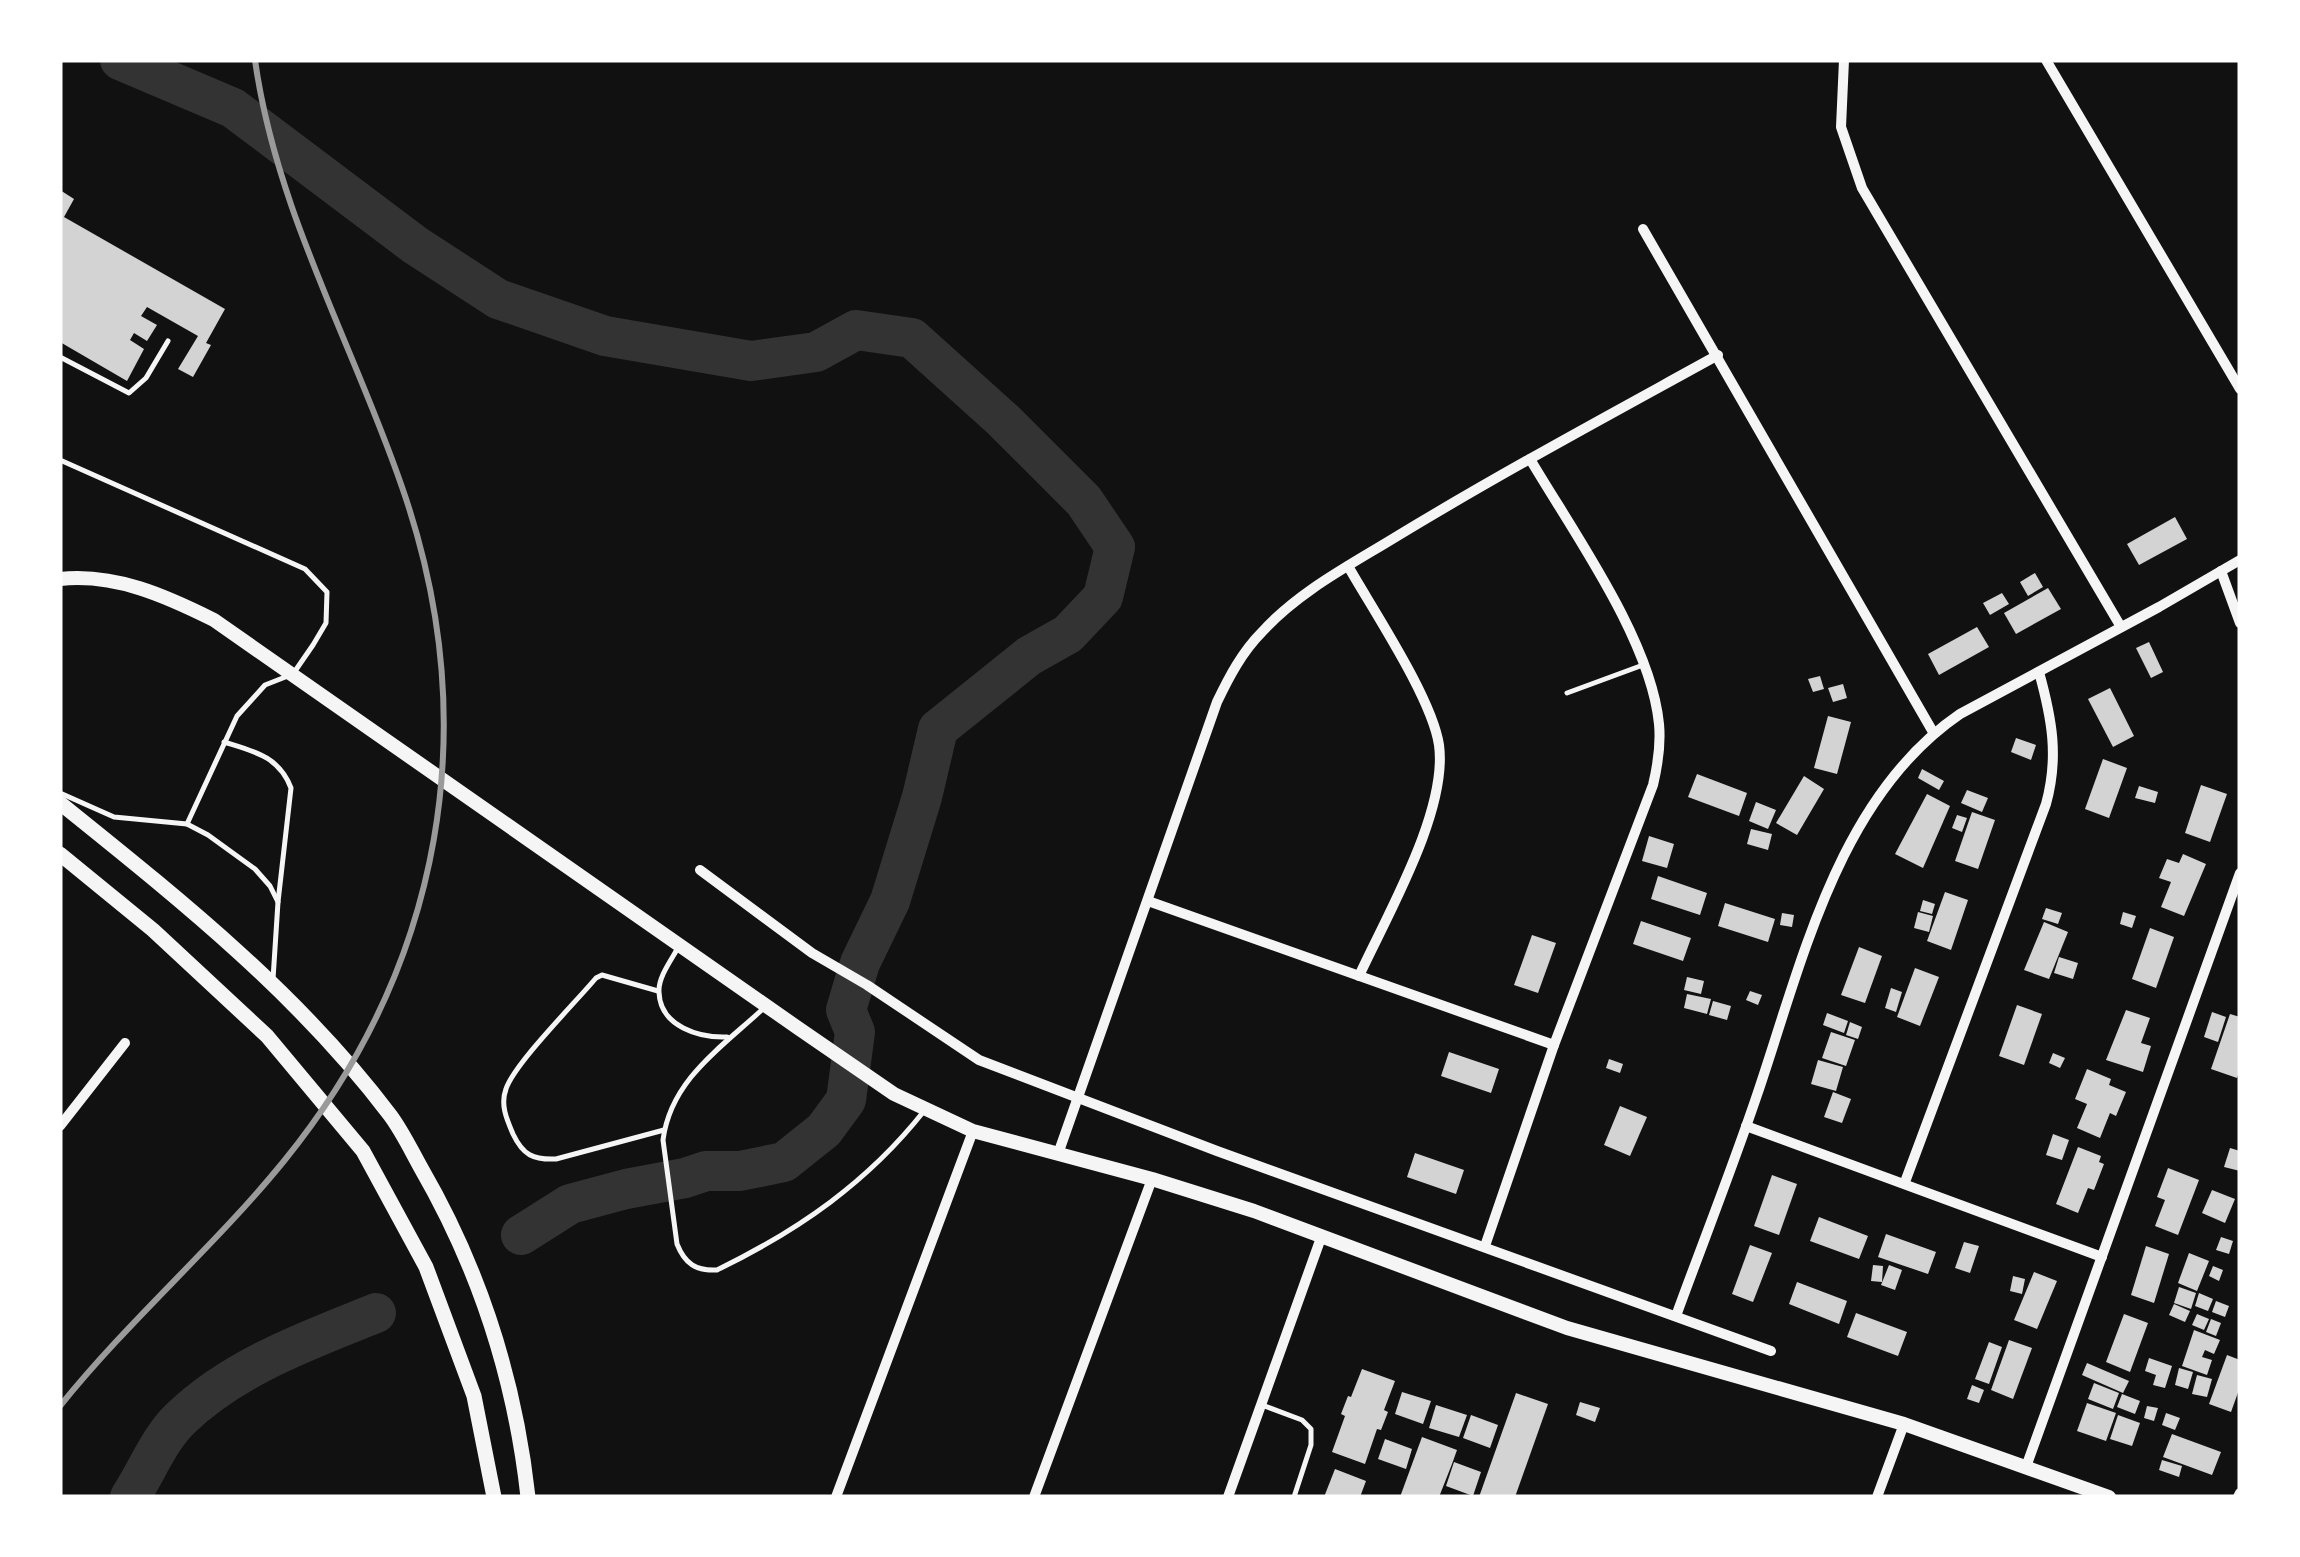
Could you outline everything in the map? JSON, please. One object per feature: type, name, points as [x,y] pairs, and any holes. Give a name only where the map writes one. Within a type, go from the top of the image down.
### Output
[{"type":"main road","points":[[60,803],[243,954],[302,1012],[392,1117],[468,1256],[498,1340],[521,1440],[528,1497]]},
{"type":"main road","points":[[60,854],[153,930],[268,1036],[363,1151],[426,1267],[474,1396],[494,1497]]},
{"type":"street","points":[[1844,60],[1841,127],[1862,188],[2120,627]]},
{"type":"street","points":[[2046,60],[2240,389]]},
{"type":"street","points":[[1643,229],[1933,732]]},
{"type":"street","points":[[1058,1154],[1217,702],[1262,631],[1348,566],[1718,355]]},
{"type":"street","points":[[1485,1246],[1554,1044],[1654,785],[1660,754],[1658,720],[1644,665],[1599,576],[1530,460]]},
{"type":"street","points":[[1676,1316],[1823,905],[1839,868],[1880,797],[1933,732],[1985,699],[2240,560]]},
{"type":"street","points":[[1348,566],[1429,713],[1439,742],[1440,774],[1432,809],[1359,976]]},
{"type":"street","points":[[2221,571],[2240,624]]},
{"type":"street","points":[[60,579],[101,579],[139,588],[214,620],[766,1006],[924,1110],[973,1131],[1152,1179],[1322,1235],[1567,1328],[1904,1424],[2108,1497]]},
{"type":"street","points":[[1905,1182],[2054,776],[2052,720],[2039,672]]},
{"type":"street","points":[[700,870],[812,953],[979,1060],[1772,1351]]},
{"type":"street","points":[[2026,1467],[2240,873]]},
{"type":"street","points":[[1148,900],[1554,1044]]},
{"type":"street","points":[[60,1126],[125,1043]]},
{"type":"street","points":[[1746,1126],[2102,1257]]},
{"type":"street","points":[[836,1497],[973,1131]]},
{"type":"street","points":[[1034,1497],[1152,1179]]},
{"type":"street","points":[[1228,1497],[1322,1235]]},
{"type":"street","points":[[1877,1497],[1904,1424]]},
{"type":"lane","points":[[60,357],[129,393],[146,378],[168,341]]},
{"type":"lane","points":[[60,460],[305,569],[327,592],[326,623],[294,674],[265,686],[250,700],[224,742],[187,824]]},
{"type":"lane","points":[[1567,692],[1644,665]]},
{"type":"lane","points":[[224,742],[270,757],[287,776],[291,788],[272,984]]},
{"type":"lane","points":[[60,794],[114,817],[187,824],[255,869],[278,902]]},
{"type":"lane","points":[[680,945],[658,991],[661,1003],[678,1025],[704,1038],[728,1038]]},
{"type":"lane","points":[[658,991],[614,977],[596,978],[519,1067],[506,1088],[503,1106],[518,1147],[538,1160],[556,1159],[664,1130]]},
{"type":"lane","points":[[766,1006],[728,1038],[680,1092],[664,1130],[672,1212],[682,1256],[703,1271],[718,1270],[803,1224],[893,1149],[924,1110]]},
{"type":"lane","points":[[1262,1405],[1302,1420],[1311,1429],[1294,1497]]},
{"type":"building","points":[[60,190],[74,199],[64,217],[225,309],[193,377],[178,369],[198,336],[147,307],[141,316],[157,325],[147,341],[134,333],[130,340],[144,349],[127,381],[60,342]]},
{"type":"building","points":[[2175,517],[2187,539],[2139,565],[2127,544]]},
{"type":"building","points":[[2035,573],[2043,587],[2028,596],[2020,582]]},
{"type":"building","points":[[2048,588],[2061,609],[2016,634],[2004,613]]},
{"type":"building","points":[[2002,593],[2009,604],[1990,615],[1983,603]]},
{"type":"building","points":[[1977,627],[1989,647],[1939,675],[1928,654]]},
{"type":"building","points":[[2149,642],[2163,672],[2151,678],[2136,648]]},
{"type":"building","points":[[1820,676],[1824,689],[1813,692],[1808,679]]},
{"type":"building","points":[[1843,684],[1847,698],[1833,702],[1828,688]]},
{"type":"building","points":[[2110,688],[2134,736],[2113,747],[2088,699]]},
{"type":"building","points":[[1828,716],[1851,722],[1837,774],[1814,768]]},
{"type":"building","points":[[2016,738],[2036,745],[2031,760],[2011,752]]},
{"type":"building","points":[[2103,759],[2127,768],[2109,818],[2085,809]]},
{"type":"building","points":[[1922,769],[1944,781],[1939,790],[1918,778]]},
{"type":"building","points":[[1697,774],[1747,793],[1739,816],[1688,797]]},
{"type":"building","points":[[1804,776],[1824,789],[1797,835],[1776,823]]},
{"type":"building","points":[[2201,785],[2227,794],[2210,842],[2185,833]]},
{"type":"building","points":[[2139,786],[2158,792],[2155,803],[2135,798]]},
{"type":"building","points":[[1967,790],[1988,798],[1982,812],[1961,803]]},
{"type":"building","points":[[1927,794],[1950,806],[1923,868],[1895,854]]},
{"type":"building","points":[[1756,802],[1776,810],[1768,829],[1749,821]]},
{"type":"building","points":[[1972,812],[1995,820],[1978,869],[1955,861]]},
{"type":"building","points":[[1957,815],[1967,818],[1962,832],[1952,828]]},
{"type":"building","points":[[1751,829],[1772,834],[1768,850],[1747,844]]},
{"type":"building","points":[[1649,836],[1674,844],[1667,868],[1642,861]]},
{"type":"building","points":[[2183,854],[2206,864],[2184,916],[2161,907],[2171,882],[2159,878],[2167,859],[2179,863]]},
{"type":"building","points":[[1658,876],[1707,893],[1700,915],[1651,899]]},
{"type":"building","points":[[1945,892],[1968,900],[1951,950],[1927,941]]},
{"type":"building","points":[[1923,900],[1935,904],[1932,914],[1920,911]]},
{"type":"building","points":[[1725,903],[1775,919],[1768,942],[1718,926]]},
{"type":"building","points":[[2046,908],[2062,913],[2058,924],[2042,919]]},
{"type":"building","points":[[1918,912],[1933,916],[1929,932],[1914,928]]},
{"type":"building","points":[[2123,912],[2136,916],[2132,928],[2120,924]]},
{"type":"building","points":[[1782,913],[1794,915],[1792,927],[1780,925]]},
{"type":"building","points":[[1641,921],[1691,938],[1683,961],[1633,944]]},
{"type":"building","points":[[2044,922],[2068,932],[2049,979],[2024,970]]},
{"type":"building","points":[[2150,928],[2174,937],[2156,988],[2132,979]]},
{"type":"building","points":[[1532,935],[1556,943],[1538,993],[1514,985]]},
{"type":"building","points":[[1859,947],[1882,956],[1865,1003],[1841,995]]},
{"type":"building","points":[[2059,957],[2078,963],[2073,979],[2054,973]]},
{"type":"building","points":[[1915,968],[1939,977],[1920,1026],[1897,1017]]},
{"type":"building","points":[[1687,977],[1704,981],[1701,994],[1684,990]]},
{"type":"building","points":[[1891,988],[1902,992],[1896,1012],[1885,1008]]},
{"type":"building","points":[[1750,991],[1762,995],[1758,1005],[1746,1000]]},
{"type":"building","points":[[1687,994],[1711,999],[1707,1014],[1684,1008]]},
{"type":"building","points":[[1713,1001],[1731,1006],[1727,1020],[1709,1015]]},
{"type":"building","points":[[2017,1005],[2042,1014],[2024,1065],[1999,1056]]},
{"type":"building","points":[[2126,1010],[2150,1018],[2141,1043],[2151,1046],[2143,1072],[2106,1060]]},
{"type":"building","points":[[2212,1012],[2226,1017],[2218,1042],[2204,1037]]},
{"type":"building","points":[[1827,1013],[1848,1021],[1844,1033],[1823,1025]]},
{"type":"building","points":[[2230,1014],[2240,1017],[2237,1078],[2211,1069]]},
{"type":"building","points":[[1850,1022],[1862,1027],[1858,1039],[1846,1035]]},
{"type":"building","points":[[1831,1032],[1855,1040],[1846,1066],[1822,1058]]},
{"type":"building","points":[[1449,1052],[1499,1069],[1491,1093],[1441,1076]]},
{"type":"building","points":[[2053,1053],[2065,1058],[2060,1068],[2049,1063]]},
{"type":"building","points":[[1609,1059],[1623,1064],[1620,1073],[1606,1068]]},
{"type":"building","points":[[1818,1060],[1843,1067],[1836,1091],[1811,1084]]},
{"type":"building","points":[[2087,1069],[2111,1079],[2109,1085],[2126,1092],[2116,1116],[2110,1113],[2100,1138],[2077,1128],[2087,1104],[2075,1099]]},
{"type":"building","points":[[1833,1092],[1851,1099],[1842,1123],[1824,1117]]},
{"type":"building","points":[[1620,1106],[1647,1117],[1630,1156],[1604,1145]]},
{"type":"building","points":[[2053,1134],[2069,1140],[2062,1160],[2046,1155]]},
{"type":"building","points":[[2078,1147],[2101,1156],[2099,1162],[2104,1164],[2094,1190],[2088,1188],[2078,1213],[2056,1204]]},
{"type":"building","points":[[2230,1148],[2240,1151],[2240,1171],[2224,1167]]},
{"type":"building","points":[[1415,1153],[1464,1170],[1456,1194],[1407,1177]]},
{"type":"building","points":[[2168,1168],[2199,1180],[2178,1235],[2155,1226],[2165,1200],[2157,1197]]},
{"type":"building","points":[[1772,1175],[1797,1184],[1779,1235],[1754,1226]]},
{"type":"building","points":[[2212,1190],[2235,1199],[2225,1223],[2202,1213]]},
{"type":"building","points":[[1819,1217],[1868,1236],[1859,1259],[1810,1241]]},
{"type":"building","points":[[1886,1234],[1936,1252],[1928,1274],[1878,1257]]},
{"type":"building","points":[[2221,1237],[2233,1241],[2229,1254],[2216,1250]]},
{"type":"building","points":[[1964,1242],[1979,1246],[1970,1273],[1955,1268]]},
{"type":"building","points":[[1750,1245],[1772,1253],[1753,1302],[1732,1294]]},
{"type":"building","points":[[2146,1246],[2169,1254],[2154,1303],[2131,1295]]},
{"type":"building","points":[[2189,1253],[2209,1261],[2197,1291],[2178,1283]]},
{"type":"building","points":[[1873,1265],[1883,1266],[1882,1282],[1871,1281]]},
{"type":"building","points":[[1889,1265],[1902,1270],[1895,1290],[1881,1285]]},
{"type":"building","points":[[2213,1266],[2223,1270],[2219,1281],[2209,1276]]},
{"type":"building","points":[[2034,1272],[2057,1281],[2037,1329],[2014,1320]]},
{"type":"building","points":[[2013,1276],[2025,1279],[2022,1294],[2010,1291]]},
{"type":"building","points":[[1797,1282],[1847,1301],[1839,1324],[1789,1304]]},
{"type":"building","points":[[2179,1287],[2196,1293],[2191,1309],[2174,1303]]},
{"type":"building","points":[[2199,1293],[2213,1299],[2208,1311],[2195,1306]]},
{"type":"building","points":[[2216,1301],[2229,1306],[2225,1317],[2212,1312]]},
{"type":"building","points":[[2174,1304],[2190,1311],[2185,1322],[2169,1315]]},
{"type":"building","points":[[1856,1313],[1907,1332],[1898,1356],[1847,1337]]},
{"type":"building","points":[[2124,1314],[2148,1323],[2130,1372],[2106,1362]]},
{"type":"building","points":[[2197,1314],[2209,1319],[2204,1330],[2192,1325]]},
{"type":"building","points":[[2211,1319],[2221,1323],[2216,1336],[2206,1332]]},
{"type":"building","points":[[2194,1330],[2220,1340],[2214,1354],[2205,1350],[2202,1357],[2212,1360],[2207,1375],[2182,1366]]},
{"type":"building","points":[[2009,1340],[2032,1348],[2013,1399],[1991,1390]]},
{"type":"building","points":[[1989,1342],[2002,1347],[1989,1384],[1975,1379]]},
{"type":"building","points":[[2227,1355],[2240,1360],[2240,1387],[2231,1412],[2209,1404]]},
{"type":"building","points":[[2149,1358],[2172,1366],[2165,1388],[2153,1385],[2156,1375],[2145,1371]]},
{"type":"building","points":[[2087,1363],[2129,1381],[2123,1393],[2082,1375]]},
{"type":"building","points":[[2179,1368],[2193,1372],[2188,1389],[2175,1385]]},
{"type":"building","points":[[1362,1369],[1395,1381],[1384,1410],[1388,1412],[1381,1430],[1377,1429],[1365,1464],[1332,1452],[1345,1416],[1341,1414]]},
{"type":"building","points":[[2197,1375],[2212,1379],[2207,1397],[2192,1394]]},
{"type":"building","points":[[2094,1383],[2119,1393],[2113,1409],[2088,1399]]},
{"type":"building","points":[[1972,1385],[1984,1390],[1979,1403],[1967,1399]]},
{"type":"building","points":[[1402,1392],[1431,1401],[1423,1424],[1395,1414]]},
{"type":"building","points":[[1516,1393],[1548,1404],[1515,1497],[1479,1497]]},
{"type":"building","points":[[2122,1394],[2140,1401],[2135,1414],[2117,1407]]},
{"type":"building","points":[[1580,1402],[1600,1408],[1595,1422],[1576,1415]]},
{"type":"building","points":[[2087,1403],[2116,1413],[2106,1441],[2077,1431]]},
{"type":"building","points":[[1436,1405],[1467,1415],[1459,1437],[1429,1428]]},
{"type":"building","points":[[2147,1406],[2158,1408],[2154,1421],[2144,1418]]},
{"type":"building","points":[[2166,1413],[2180,1418],[2175,1430],[2162,1425]]},
{"type":"building","points":[[1471,1415],[1498,1425],[1490,1448],[1463,1438]]},
{"type":"building","points":[[2118,1415],[2140,1423],[2132,1446],[2110,1439]]},
{"type":"building","points":[[2172,1434],[2221,1452],[2212,1475],[2163,1457]]},
{"type":"building","points":[[1422,1437],[1457,1450],[1452,1464],[1439,1497],[1400,1497]]},
{"type":"building","points":[[1385,1439],[1412,1449],[1406,1469],[1378,1459]]},
{"type":"building","points":[[2162,1460],[2182,1466],[2179,1477],[2159,1470]]},
{"type":"building","points":[[1454,1462],[1481,1472],[1473,1496],[1446,1486]]},
{"type":"building","points":[[1335,1469],[1366,1481],[1360,1497],[1324,1497]]},
{"type":"waterway","points":[[120,60],[233,108],[415,245],[498,299],[605,336],[751,361],[816,352],[856,330],[912,338],[1003,420],[1084,501],[1115,547],[1103,597],[1068,634],[1029,656],[938,729],[890,901],[860,963],[846,1010],[855,1032],[846,1100],[824,1130],[784,1162],[740,1171],[706,1171],[570,1204],[521,1235]]},
{"type":"waterway","points":[[130,1497],[166,1436],[201,1401],[273,1357],[376,1313]]},
{"type":"railway","points":[[60,1406],[257,1193],[338,1086],[381,1006],[413,924],[434,840],[443,753],[441,665],[427,576],[402,487],[298,224],[265,116],[255,60]]}]
